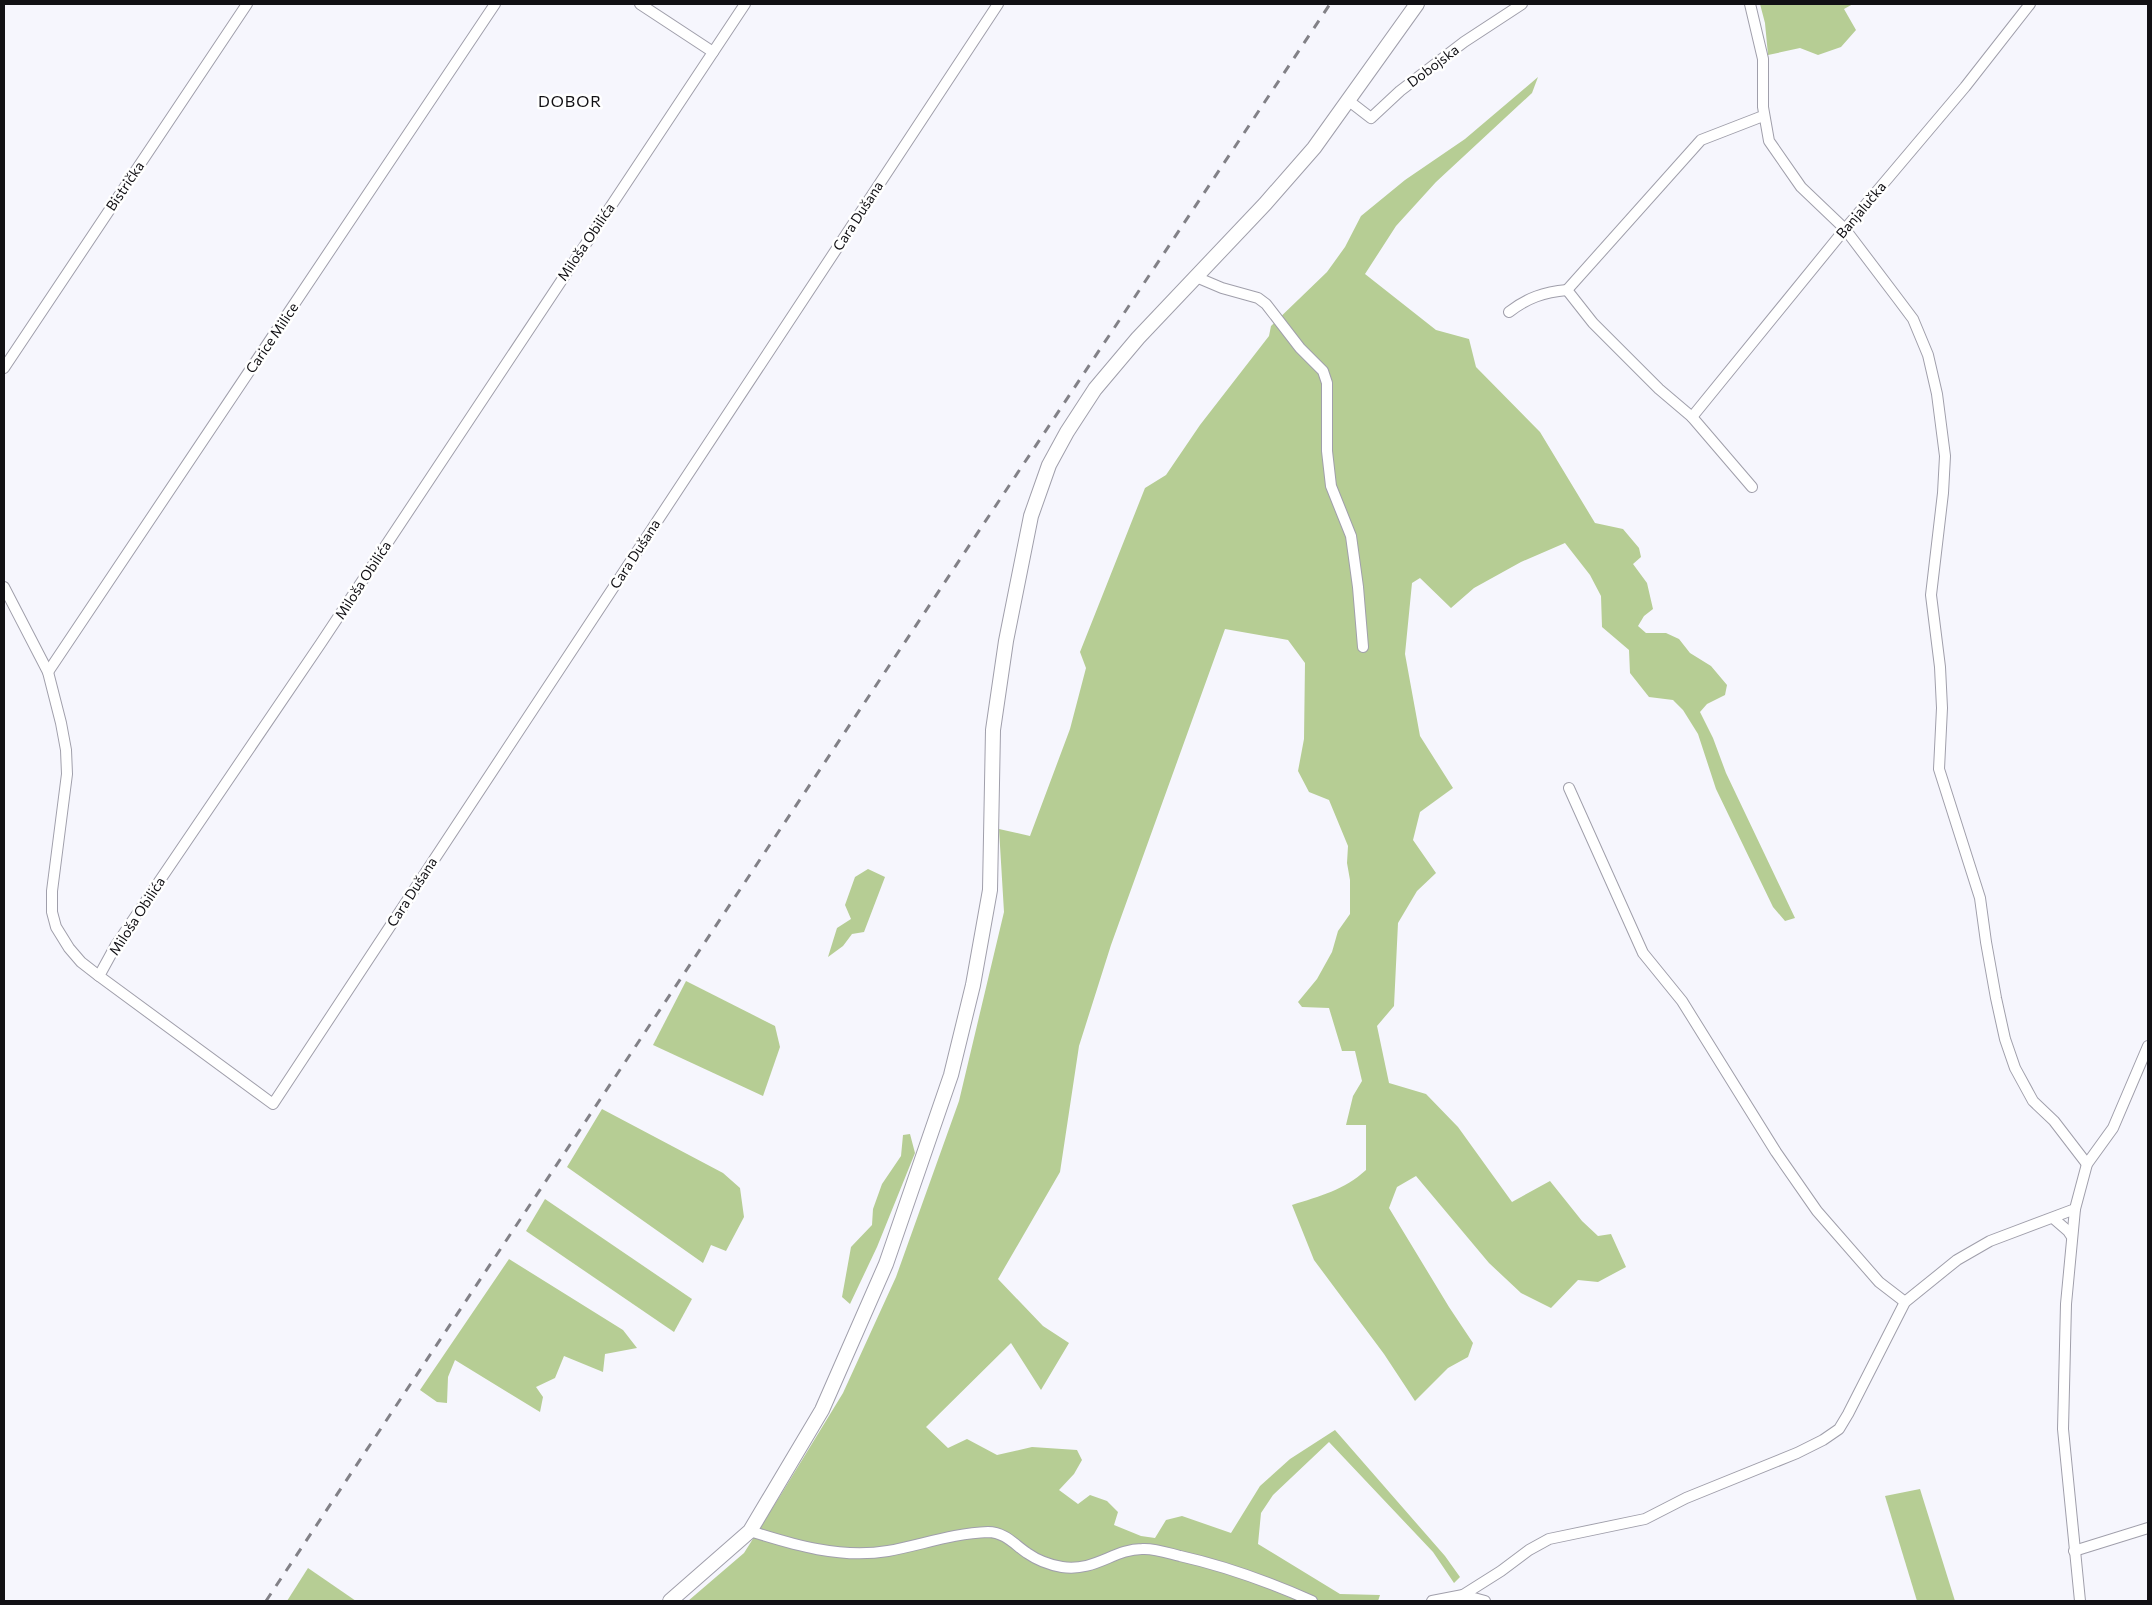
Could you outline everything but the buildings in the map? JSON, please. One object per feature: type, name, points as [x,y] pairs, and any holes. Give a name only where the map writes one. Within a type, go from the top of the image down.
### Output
[{"type":"main road","points":[[670,1601],[750,1531],[822,1410],[886,1264],[950,1075],[973,985],[990,890],[993,730],[1006,641],[1031,516],[1049,465],[1067,432],[1095,389],[1138,338],[1302,162],[1349,101],[1417,4]]},
{"type":"street","name":"Bistrička","points":[[4,368],[247,4]]},
{"type":"street","name":"Carice Milice","points":[[48,672],[495,4]]},
{"type":"street","points":[[640,4],[713,52]]},
{"type":"street","name":"Miloša Obilića","points":[[99,976],[116,945],[321,644],[745,4]]},
{"type":"street","name":"Cara Dušana","points":[[99,976],[273,1104],[998,4]]},
{"type":"street","name":"Dobojska","points":[[1349,101],[1371,118],[1400,91],[1464,42],[1522,4]]},
{"type":"street","points":[[1750,4],[1763,59],[1764,116],[1769,141],[1801,187],[1845,229],[1913,319],[1928,355],[1937,394],[1945,456],[1943,493],[1931,595],[1940,667],[1942,708],[1939,770],[1980,898],[1986,942],[2005,1039],[2016,1068],[2033,1101],[2054,1121],[2087,1164]]},
{"type":"street","name":"Banjalučka","points":[[1692,417],[1845,229],[1965,87],[2030,4]]},
{"type":"street","points":[[1509,312],[1524,301],[1539,294],[1567,290],[1701,140],[1764,116]]},
{"type":"street","points":[[1196,277],[1222,288],[1258,298],[1266,304],[1300,348],[1323,371],[1327,384],[1327,451],[1331,486],[1351,536],[1363,647]]},
{"type":"street","points":[[1567,290],[1593,324],[1659,389],[1692,417],[1752,486]]},
{"type":"street","points":[[4,587],[48,672],[66,750],[66,774],[52,891],[52,912],[56,927],[69,948],[81,962],[99,976]]},
{"type":"street","points":[[1569,788],[1643,953],[1682,1001],[1765,1135],[1816,1211],[1879,1282],[1904,1302]]},
{"type":"street","points":[[2080,1601],[2063,1429],[2066,1304],[2075,1209],[2087,1164],[2113,1128],[2148,1046]]},
{"type":"street","points":[[1432,1601],[1463,1595],[1501,1571],[1529,1550],[1549,1539],[1645,1519],[1686,1498],[1797,1453],[1823,1440],[1839,1429],[1848,1414],[1904,1302],[1957,1260],[1990,1241],[2075,1209]]},
{"type":"street","points":[[2052,1218],[2068,1231],[2072,1237]]},
{"type":"street","points":[[2074,1551],[2148,1528]]},
{"type":"street","points":[[750,1531],[802,1547],[855,1553],[886,1551],[924,1542],[990,1532],[1005,1536],[1040,1560],[1063,1567],[1089,1566],[1128,1551],[1143,1548],[1212,1563],[1248,1575],[1312,1601]]},
{"type":"street","points":[[1463,1595],[1485,1601]]},
{"type":"green space","points":[[1760,4],[1853,4],[1844,9],[1856,30],[1841,47],[1818,55],[1800,48],[1768,55],[1765,23]]},
{"type":"green space","points":[[1538,77],[1532,93],[1436,182],[1396,226],[1365,274],[1436,330],[1469,339],[1476,367],[1540,432],[1595,523],[1623,529],[1639,548],[1641,557],[1633,564],[1647,583],[1653,609],[1644,616],[1638,626],[1646,633],[1666,633],[1679,639],[1690,653],[1711,666],[1727,685],[1725,695],[1707,704],[1700,712],[1713,738],[1726,773],[1795,918],[1785,921],[1773,907],[1716,789],[1698,734],[1683,710],[1673,700],[1649,697],[1630,673],[1629,650],[1602,627],[1601,596],[1590,575],[1565,543],[1521,562],[1474,588],[1451,608],[1420,578],[1412,583],[1405,654],[1420,736],[1453,788],[1420,812],[1413,840],[1436,873],[1417,891],[1398,923],[1394,1006],[1377,1026],[1389,1083],[1426,1094],[1458,1127],[1512,1202],[1550,1181],[1582,1221],[1598,1236],[1611,1234],[1626,1267],[1598,1282],[1578,1280],[1551,1308],[1521,1293],[1489,1263],[1416,1176],[1397,1187],[1389,1208],[1473,1343],[1468,1357],[1448,1368],[1415,1401],[1384,1354],[1314,1260],[1292,1205],[1349,1183],[1366,1170],[1366,1125],[1346,1125],[1353,1096],[1362,1081],[1355,1051],[1342,1051],[1329,1008],[1302,1007],[1298,1002],[1317,979],[1332,952],[1338,931],[1350,914],[1348,846],[1329,800],[1309,792],[1298,771],[1304,739],[1305,663],[1288,640],[1225,629],[1111,945],[1079,1046],[1060,1172],[998,1279],[1043,1326],[1069,1343],[1041,1390],[1011,1343],[926,1427],[948,1448],[967,1439],[997,1455],[1032,1447],[1077,1450],[1082,1460],[1074,1474],[1059,1490],[1078,1504],[1090,1495],[1107,1501],[1118,1512],[1114,1525],[1141,1536],[1155,1538],[1166,1520],[1182,1516],[1231,1533],[1260,1486],[1290,1459],[1335,1430],[1445,1556],[1460,1577],[1454,1583],[1433,1552],[1329,1442],[1273,1495],[1261,1513],[1258,1544],[1340,1594],[1380,1595],[1378,1601],[688,1601],[744,1553],[843,1393],[896,1277],[959,1101],[1004,912],[999,829],[1030,836],[1070,729],[1086,668],[1080,652],[1145,488],[1166,475],[1200,425],[1269,336],[1271,326],[1327,272],[1345,247],[1361,216],[1405,180],[1465,139]]},
{"type":"green space","points":[[868,869],[885,877],[864,932],[852,934],[843,946],[828,957],[837,928],[851,919],[845,905],[855,877]]},
{"type":"green space","points":[[686,981],[775,1026],[780,1047],[763,1096],[653,1045]]},
{"type":"green space","points":[[602,1109],[723,1173],[740,1188],[744,1217],[726,1251],[711,1245],[703,1263],[567,1167]]},
{"type":"green space","points":[[910,1134],[915,1153],[877,1247],[850,1304],[842,1297],[851,1247],[872,1225],[873,1209],[882,1184],[901,1156],[903,1135]]},
{"type":"green space","points":[[545,1199],[692,1299],[674,1332],[526,1231]]},
{"type":"green space","points":[[509,1259],[623,1330],[637,1348],[605,1354],[603,1372],[564,1356],[555,1378],[536,1387],[543,1397],[540,1412],[455,1360],[448,1377],[447,1403],[437,1402],[420,1390]]},
{"type":"green space","points":[[1920,1489],[1955,1601],[1917,1601],[1885,1496]]},
{"type":"green space","points":[[308,1568],[356,1601],[287,1601]]},
{"type":"railway","points":[[266,1601],[1330,4]]},
{"type":"district","name":"DOBOR","points":[[570,101]]}]
